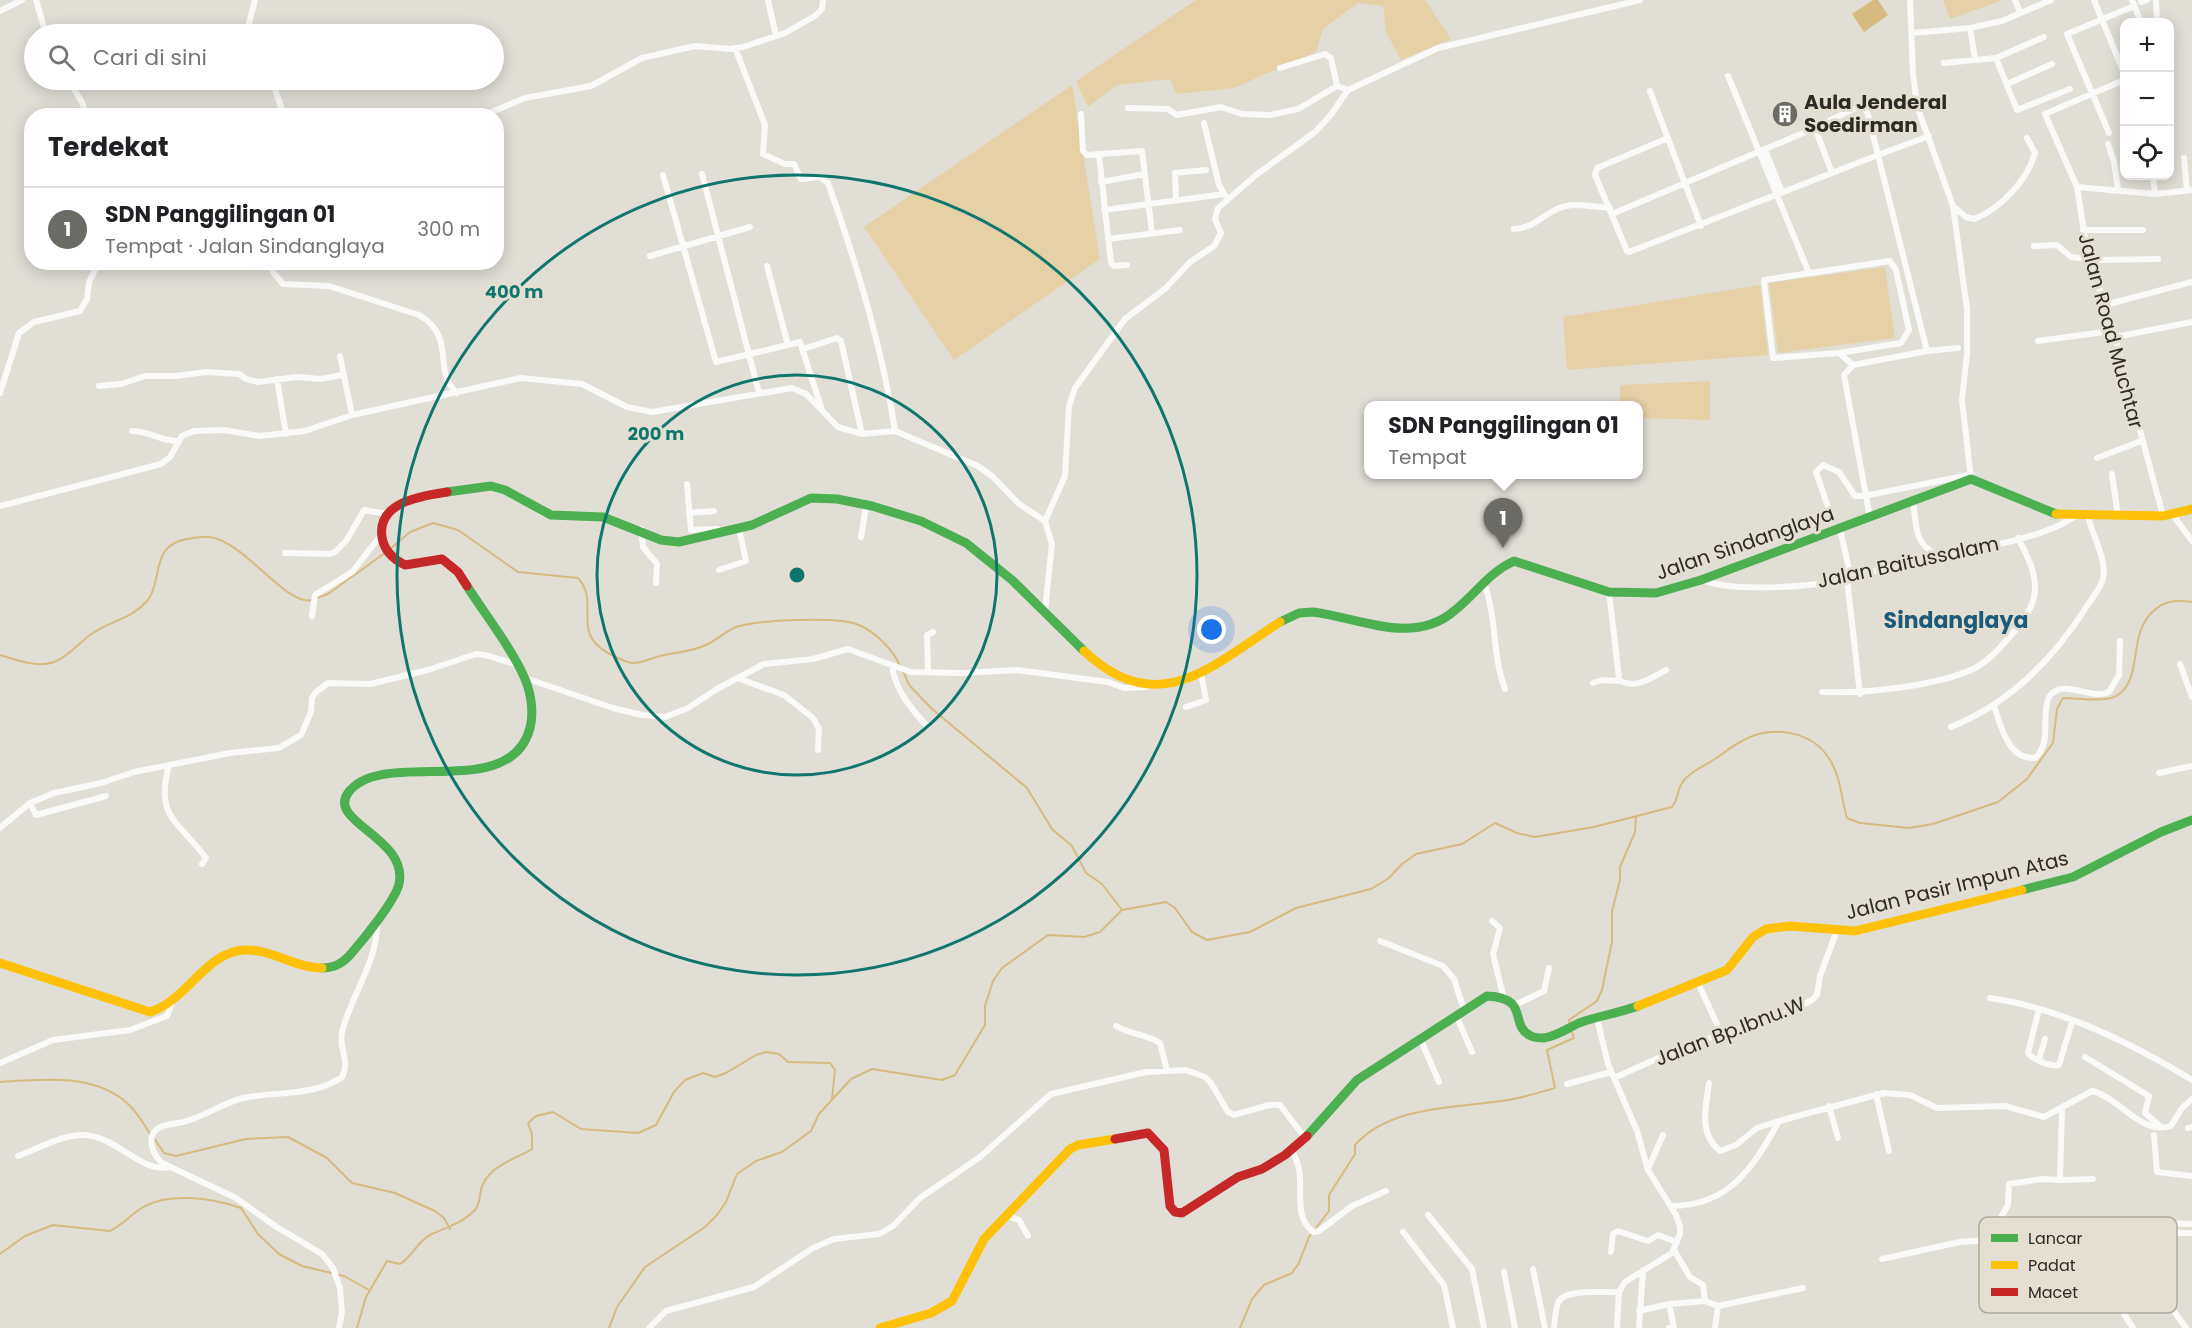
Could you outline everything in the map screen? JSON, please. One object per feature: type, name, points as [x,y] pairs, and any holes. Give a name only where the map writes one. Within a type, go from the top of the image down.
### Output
[{"type":"street","points":[[0,11],[22,0]]},
{"type":"street","points":[[36,0],[43,24]]},
{"type":"street","points":[[249,24],[255,0]]},
{"type":"street","points":[[768,0],[776,36]]},
{"type":"street","points":[[501,108],[525,98],[591,86],[626,65],[661,53],[695,46],[735,48],[776,36],[815,16],[822,9],[823,0]]},
{"type":"street","points":[[1045,521],[1065,476],[1069,406],[1075,388],[1125,319],[1166,288],[1190,262],[1214,246],[1221,232],[1216,212],[1256,175],[1315,132],[1330,116],[1348,90],[1438,48],[1640,0]]},
{"type":"street","points":[[1910,0],[1917,106],[1953,206],[1967,309],[1967,354],[1962,400],[1970,477]]},
{"type":"street","points":[[2015,0],[2020,12]]},
{"type":"street","points":[[1912,33],[1970,28],[2002,21],[2051,0]]},
{"type":"street","points":[[2094,0],[2124,72]]},
{"type":"street","points":[[2156,0],[2157,18]]},
{"type":"street","points":[[2109,133],[2067,34],[2138,2],[2140,18]]},
{"type":"street","points":[[1970,28],[1975,59]]},
{"type":"street","points":[[1944,63],[1996,58],[2044,36]]},
{"type":"street","points":[[735,48],[765,125],[764,154],[785,164],[794,164],[801,180],[820,177],[828,183],[851,246],[872,320],[895,431]]},
{"type":"street","points":[[1280,68],[1325,54],[1331,58],[1337,86]]},
{"type":"street","points":[[1996,58],[2017,110],[2070,89]]},
{"type":"street","points":[[2007,84],[2052,64]]},
{"type":"street","points":[[1728,76],[1780,193],[1809,273]]},
{"type":"street","points":[[2092,93],[2120,82]]},
{"type":"street","points":[[1337,86],[1348,90]]},
{"type":"street","points":[[1128,108],[1168,109],[1177,115],[1221,107],[1242,114],[1270,116],[1298,109],[1337,86]]},
{"type":"street","points":[[74,90],[84,108]]},
{"type":"street","points":[[275,90],[281,108]]},
{"type":"street","points":[[1650,91],[1701,225]]},
{"type":"street","name":"Jalan Road Muchtar","points":[[2092,93],[2045,113],[2077,187],[2090,259],[2115,338],[2141,441],[2168,516],[2192,541]]},
{"type":"street","points":[[1514,229],[1527,228],[1557,209],[1570,205],[1611,211],[1762,151],[1859,106],[1864,108],[1878,155],[1927,351]]},
{"type":"street","points":[[1081,114],[1083,151],[1087,155],[1138,149],[1142,151],[1152,233]]},
{"type":"street","points":[[1204,123],[1224,194],[1230,199]]},
{"type":"street","points":[[1815,128],[1832,173]]},
{"type":"street","points":[[1668,138],[1598,168],[1595,175],[1629,252],[1929,136]]},
{"type":"street","points":[[1953,206],[1966,217],[1974,219],[2003,200],[2018,184],[2033,159],[2035,153],[2027,138]]},
{"type":"street","points":[[2108,144],[2114,162],[2118,189]]},
{"type":"street","points":[[1099,154],[1111,263],[1114,266],[1127,266]]},
{"type":"street","points":[[2077,187],[2155,194],[2190,190],[2184,158]]},
{"type":"street","points":[[1176,200],[1173,177],[1177,172],[1206,170]]},
{"type":"street","points":[[702,174],[759,393]]},
{"type":"street","points":[[1101,182],[1145,174]]},
{"type":"street","points":[[663,176],[716,362],[800,342],[823,413]]},
{"type":"street","points":[[2153,180],[2155,194]]},
{"type":"street","points":[[1104,210],[1224,194]]},
{"type":"street","points":[[650,256],[750,227]]},
{"type":"street","points":[[1108,239],[1180,230]]},
{"type":"street","points":[[2083,230],[2143,230]]},
{"type":"street","points":[[2034,246],[2057,245],[2069,256],[2090,259],[2158,259]]},
{"type":"street","points":[[1890,261],[1896,270],[1909,330],[1901,343],[1839,353],[1773,358],[1764,280],[1890,261]]},
{"type":"street","points":[[767,266],[788,345]]},
{"type":"street","points":[[0,393],[18,333],[34,322],[80,311],[87,299],[89,282],[95,270]]},
{"type":"street","points":[[273,270],[283,284],[329,286],[418,315],[432,323],[440,339],[450,385],[457,393]]},
{"type":"street","points":[[2105,305],[2192,282]]},
{"type":"street","points":[[2115,338],[2192,322]]},
{"type":"street","points":[[2038,341],[2111,331]]},
{"type":"street","points":[[803,349],[837,338],[841,341],[862,435]]},
{"type":"street","points":[[1870,518],[1843,382],[1844,375],[1853,365],[1927,351],[1958,348]]},
{"type":"street","points":[[1839,353],[1853,365]]},
{"type":"street","points":[[340,356],[342,375],[352,415]]},
{"type":"street","points":[[99,386],[121,384],[145,376],[175,376],[207,372],[239,374],[251,381],[297,377],[321,379],[342,375]]},
{"type":"street","points":[[0,506],[161,464],[170,457],[177,441],[187,432],[224,430],[259,436],[312,430],[352,415],[521,378],[577,382],[590,386],[627,407],[652,412],[786,388],[799,389],[838,427],[862,435],[895,431],[978,466],[993,477],[1011,496],[1045,521],[1052,544],[1045,612]]},
{"type":"street","points":[[277,379],[286,434]]},
{"type":"street","points":[[132,431],[177,441]]},
{"type":"street","points":[[2097,458],[2141,441]]},
{"type":"street","points":[[1828,507],[1816,472],[1823,465],[1839,471],[1852,494],[1864,496],[1970,477],[2047,512],[2074,517],[2168,516],[2192,509]]},
{"type":"street","points":[[2112,474],[2118,516]]},
{"type":"street","name":"Jalan Sindanglaya","points":[[387,514],[405,501],[480,485],[495,486],[545,514],[606,517],[669,542],[683,543],[777,516],[809,498],[825,497],[866,506],[931,525],[974,548],[1112,675],[1125,681],[1152,686],[1170,684],[1201,673],[1280,623],[1301,613],[1310,612],[1404,630],[1418,630],[1433,625],[1454,612],[1490,575],[1514,561],[1609,592],[1656,593],[1701,580],[1870,518],[1970,477]]},
{"type":"street","points":[[687,484],[691,530],[718,529],[720,533]]},
{"type":"street","points":[[1913,502],[1917,534],[1924,547],[1937,556]]},
{"type":"street","points":[[861,537],[866,506]]},
{"type":"street","points":[[285,553],[330,554],[346,541],[364,510],[387,514],[381,535],[352,572],[315,595],[312,616]]},
{"type":"street","points":[[689,513],[714,511]]},
{"type":"street","points":[[1951,726],[1994,706],[2041,667],[2075,625],[2103,580],[2101,554],[2088,516]]},
{"type":"street","name":"Jalan Baitussalam","points":[[1701,580],[1710,584],[1764,587],[1835,582],[2019,538],[2062,526],[2074,517]]},
{"type":"street","points":[[719,570],[746,561],[739,528]]},
{"type":"street","points":[[641,529],[644,547],[657,564],[656,583]]},
{"type":"street","points":[[1840,529],[1849,578],[1860,694]]},
{"type":"street","points":[[0,963],[142,1011],[161,1010],[217,960],[239,949],[267,951],[321,969],[336,967],[352,952],[397,888],[400,877],[398,862],[382,841],[355,824],[345,807],[347,796],[353,787],[373,777],[492,765],[511,756],[524,742],[533,720],[531,696],[525,678],[450,564],[442,559],[411,565],[398,562],[390,556],[381,535]]},
{"type":"street","points":[[1822,692],[1860,694],[1962,673],[1982,663],[2001,647],[2023,622],[2034,595],[2033,571],[2019,538]]},
{"type":"street","points":[[1484,583],[1494,620],[1498,671],[1505,689]]},
{"type":"street","points":[[1609,592],[1618,680]]},
{"type":"street","points":[[928,672],[927,635],[933,632]]},
{"type":"street","points":[[1994,706],[2011,747],[2020,756],[2035,758],[2043,748],[2047,702],[2052,693],[2072,689],[2098,695],[2109,692],[2119,675],[2120,642]]},
{"type":"street","points":[[525,678],[613,708],[642,715],[665,717],[688,708],[717,689],[740,679],[764,664],[813,659],[848,649],[869,655],[892,666],[928,672],[1017,670],[1108,682],[1124,688],[1152,686]]},
{"type":"street","points":[[0,828],[30,803],[54,793],[169,765],[230,753],[279,748],[292,742],[306,727],[316,692],[328,683],[370,684],[428,670],[476,654],[485,654],[518,665]]},
{"type":"street","points":[[2180,664],[2192,697]]},
{"type":"street","points":[[892,666],[897,685],[914,712],[927,726]]},
{"type":"street","points":[[1593,683],[1618,680],[1629,683],[1645,682],[1665,670]]},
{"type":"street","points":[[1186,707],[1206,700],[1201,673]]},
{"type":"street","points":[[740,679],[784,694],[813,718],[819,729],[818,750]]},
{"type":"street","points":[[169,765],[165,780],[166,810],[206,858],[202,864]]},
{"type":"street","points":[[2159,773],[2192,766]]},
{"type":"street","points":[[30,803],[34,813],[38,814],[106,796]]},
{"type":"street","name":"Jalan Pasir Impun Atas","points":[[1503,995],[1515,1005],[1522,1027],[1531,1037],[1537,1039],[1643,1005],[1698,983],[1735,965],[1752,937],[1766,929],[1779,926],[1836,933],[1875,927],[1902,917],[2073,877],[2105,863],[2162,829],[2192,820]]},
{"type":"street","points":[[339,1328],[342,1312],[340,1288],[333,1268],[322,1254],[274,1226],[236,1198],[170,1167],[157,1158],[153,1150],[153,1135],[160,1127],[189,1121],[237,1100],[309,1089],[330,1084],[342,1077],[346,1061],[341,1035],[376,949],[377,918]]},
{"type":"street","points":[[880,1328],[930,1313],[952,1301],[984,1239],[1070,1149],[1087,1143],[1148,1133],[1164,1150],[1170,1206],[1175,1212],[1182,1213],[1238,1177],[1262,1169],[1291,1150],[1305,1138],[1357,1080],[1487,996],[1503,995],[1493,954],[1500,928],[1492,921]]},
{"type":"street","name":"Jalan Bp.Ibnu.W","points":[[1567,1084],[1613,1075],[1685,1046],[1785,1014],[1812,1000],[1817,995],[1820,976],[1836,933]]},
{"type":"street","points":[[1380,942],[1443,966],[1454,979],[1460,1013],[1472,1053]]},
{"type":"street","points":[[1515,1005],[1544,991],[1549,968]]},
{"type":"street","points":[[1698,983],[1717,1024]]},
{"type":"street","points":[[1990,998],[2039,1009],[2139,1049],[2192,1080]]},
{"type":"street","points":[[0,1062],[52,1040],[146,1026],[167,1016],[173,1000]]},
{"type":"street","points":[[2039,1009],[2028,1053],[2056,1067],[2059,1065],[2072,1022]]},
{"type":"street","points":[[1597,1018],[1613,1075],[1637,1131],[1648,1170],[1671,1206],[1680,1227],[1674,1250],[1659,1263],[1625,1282],[1618,1292],[1617,1328]]},
{"type":"street","points":[[1116,1026],[1128,1033],[1148,1036],[1160,1043],[1167,1070]]},
{"type":"street","points":[[1420,1038],[1439,1082]]},
{"type":"street","points":[[2039,1060],[2045,1039]]},
{"type":"street","points":[[2085,1057],[2150,1096],[2145,1113],[2162,1128]]},
{"type":"street","points":[[649,1328],[666,1311],[754,1287],[813,1248],[834,1239],[879,1234],[893,1226],[920,1198],[980,1157],[1052,1094],[1167,1070],[1197,1072],[1205,1077],[1228,1112],[1234,1115],[1269,1105],[1280,1105],[1305,1138]]},
{"type":"street","points":[[1708,1083],[1704,1123],[1711,1141],[1720,1150],[1736,1145],[1757,1128],[1876,1094],[1910,1095],[1937,1108],[2005,1106],[2039,1117],[2052,1115],[2095,1091],[2141,1121],[2162,1128],[2171,1126],[2182,1108],[2192,1099]]},
{"type":"street","points":[[1876,1094],[1889,1151]]},
{"type":"street","points":[[1829,1106],[1838,1138]]},
{"type":"street","points":[[2060,1180],[2062,1108]]},
{"type":"street","points":[[1671,1206],[1699,1204],[1736,1186],[1779,1121]]},
{"type":"street","points":[[18,1156],[58,1141],[84,1135],[111,1141],[152,1168],[170,1167]]},
{"type":"street","points":[[1648,1170],[1663,1135]]},
{"type":"street","points":[[2154,1135],[2157,1172],[2192,1176]]},
{"type":"street","points":[[1291,1150],[1297,1158],[1301,1188],[1300,1215],[1303,1224],[1313,1232],[1319,1232],[1352,1206],[1386,1191]]},
{"type":"street","points":[[2001,1217],[2007,1205],[2009,1184],[2042,1179],[2093,1179]]},
{"type":"street","points":[[1428,1215],[1472,1269],[1484,1328]]},
{"type":"street","points":[[1007,1216],[1019,1220],[1028,1236]]},
{"type":"street","points":[[2177,1223],[2192,1224]]},
{"type":"street","points":[[1611,1252],[1613,1234],[1618,1231],[1648,1241],[1658,1235],[1677,1242]]},
{"type":"street","points":[[1404,1232],[1444,1285],[1453,1328]]},
{"type":"street","points":[[1882,1259],[1960,1242],[1979,1241]]},
{"type":"street","points":[[1674,1250],[1690,1277],[1703,1285],[1705,1301]]},
{"type":"street","points":[[1533,1269],[1545,1328]]},
{"type":"street","points":[[1639,1328],[1643,1270]]},
{"type":"street","points":[[1504,1272],[1515,1328]]},
{"type":"street","points":[[1639,1311],[1668,1304],[1705,1301],[1718,1305],[1803,1288]]},
{"type":"street","points":[[1554,1328],[1557,1305],[1563,1297],[1573,1293],[1618,1292]]},
{"type":"street","points":[[1668,1304],[1672,1328]]},
{"type":"street","points":[[1715,1328],[1718,1305]]},
{"type":"street","points":[[2123,1313],[2133,1328]]},
{"type":"street","points":[[2175,1313],[2186,1328]]},
{"type":"shaded area","points":[[1196,0],[1425,0],[1451,39],[1401,60],[1386,32],[1383,6],[1358,3],[1323,29],[1316,52],[1234,88],[1176,94],[1170,79],[1117,85],[1088,107],[1076,81]]},
{"type":"shaded area","points":[[1873,0],[1878,0],[1888,15],[1864,32],[1852,14]]},
{"type":"shaded area","points":[[1943,0],[2003,0],[1950,19]]},
{"type":"shaded area","points":[[1072,85],[1100,259],[954,360],[864,227]]},
{"type":"shaded area","points":[[1885,267],[1895,338],[1778,353],[1769,283]]},
{"type":"shaded area","points":[[1760,285],[1768,355],[1567,370],[1563,317]]},
{"type":"shaded area","points":[[1710,381],[1710,420],[1643,418],[1643,401],[1620,401],[1620,385]]},
{"type":"waterway","points":[[389,550],[410,532],[433,523],[458,530],[518,572],[578,578],[587,597],[588,627],[591,636],[597,645],[608,653],[630,663],[702,647],[736,627],[779,621],[817,620],[849,622],[865,628],[888,647],[900,666]]},
{"type":"waterway","points":[[0,655],[27,663],[41,664],[54,662],[64,657],[98,630],[141,607],[152,592],[159,564],[167,548],[175,543],[198,537],[210,537],[223,541],[290,594],[302,600],[312,600]]},
{"type":"waterway","points":[[317,598],[328,594],[385,553]]},
{"type":"waterway","points":[[609,1328],[617,1307],[645,1267],[705,1227],[717,1215],[726,1202],[737,1174],[756,1161],[782,1152],[811,1131],[819,1114],[851,1079],[872,1069],[942,1080],[955,1075],[985,1025],[985,1006],[993,981],[1002,968],[1048,935],[1084,937],[1100,932],[1122,910],[1166,902],[1175,908],[1192,932],[1207,940],[1250,932],[1296,908],[1371,889],[1389,878],[1402,864],[1416,854],[1462,844],[1495,823],[1517,833],[1535,837],[1594,827],[1672,807],[1685,779],[1738,743],[1765,733],[1789,733],[1811,741],[1820,748],[1836,771],[1847,818],[1860,823],[1909,828],[1933,824],[1998,802],[2027,779],[2053,743],[2057,709],[2063,698],[2107,699],[2118,695],[2126,687],[2131,677],[2141,629],[2147,618],[2165,603],[2192,602]]},
{"type":"waterway","points":[[903,671],[909,685],[932,709],[1027,788],[1052,829],[1072,846],[1086,873],[1102,884],[1122,910]]},
{"type":"waterway","points":[[1570,1024],[1569,1020],[1597,1001],[1602,990],[1612,942],[1612,911],[1620,880],[1620,867],[1635,832],[1636,817]]},
{"type":"waterway","points":[[1240,1328],[1252,1299],[1264,1285],[1292,1273],[1299,1263],[1309,1237],[1329,1211],[1329,1195],[1355,1154],[1355,1145],[1369,1132],[1386,1123],[1423,1111],[1515,1099],[1555,1088],[1547,1050],[1574,1038],[1571,1030]]},
{"type":"waterway","points":[[357,1328],[366,1297],[387,1261],[400,1264],[425,1238],[470,1215],[478,1204],[487,1177],[504,1163],[532,1149],[532,1134],[528,1123],[536,1116],[553,1112],[581,1129],[638,1133],[656,1125],[674,1092],[685,1080],[703,1073],[715,1077],[766,1052],[779,1054],[788,1062],[830,1063],[835,1070],[832,1099]]},
{"type":"waterway","points":[[0,1082],[50,1079],[100,1087],[115,1094],[128,1104],[150,1134]]},
{"type":"waterway","points":[[154,1138],[164,1153],[176,1156],[246,1139],[288,1137],[327,1158],[352,1183],[395,1193],[435,1211],[444,1218],[450,1229]]},
{"type":"waterway","points":[[0,1254],[25,1236],[53,1225],[110,1231],[151,1203],[176,1198],[203,1199],[241,1208],[258,1234],[279,1254],[302,1266],[344,1276],[369,1290]]},
{"type":"traffic: fast","points":[[1280,622],[1299,613],[1313,612],[1386,627],[1421,627],[1438,621],[1454,611],[1489,578],[1514,561],[1609,592],[1656,593],[1701,580],[1971,479],[2056,514]]},
{"type":"traffic: fast","points":[[447,492],[491,486],[505,490],[551,515],[603,517],[661,540],[679,542],[752,525],[811,498],[837,499],[872,506],[921,521],[966,543],[1012,580],[1084,651]]},
{"type":"traffic: fast","points":[[322,968],[337,965],[350,955],[385,910],[399,884],[399,868],[392,854],[349,813],[345,803],[348,793],[365,780],[388,774],[473,770],[498,764],[518,751],[530,728],[531,703],[525,679],[506,644],[467,586]]},
{"type":"traffic: fast","points":[[2022,890],[2073,877],[2161,832],[2192,820]]},
{"type":"traffic: fast","points":[[1307,1136],[1357,1080],[1487,996],[1509,1002],[1514,1007],[1524,1031],[1539,1038],[1553,1036],[1579,1023],[1638,1006]]},
{"type":"traffic: slow","points":[[2056,514],[2163,516],[2192,509]]},
{"type":"traffic: slow","points":[[1084,651],[1111,672],[1136,682],[1161,684],[1184,679],[1208,669],[1280,622]]},
{"type":"traffic: slow","points":[[1638,1006],[1727,970],[1753,937],[1766,929],[1790,926],[1855,931],[2022,890]]},
{"type":"traffic: slow","points":[[0,963],[150,1012],[175,998],[208,967],[231,952],[255,950],[302,965],[322,968]]},
{"type":"traffic: slow","points":[[880,1328],[931,1313],[952,1301],[984,1239],[1070,1149],[1078,1145],[1115,1139]]},
{"type":"traffic: jam","points":[[447,492],[414,499],[394,508],[386,516],[382,525],[383,542],[393,557],[405,565],[442,559],[458,572],[467,586]]},
{"type":"traffic: jam","points":[[1115,1139],[1148,1133],[1164,1150],[1170,1206],[1175,1212],[1182,1213],[1238,1177],[1262,1169],[1285,1155],[1307,1136]]},
{"type":"place","name":"Aula Jenderal Soedirman","points":[[1785,114]]},
{"type":"place","name":"SDN Panggilingan 01","points":[[1503,548]]},
{"type":"district","name":"Sindanglaya","points":[[1956,620]]}]
